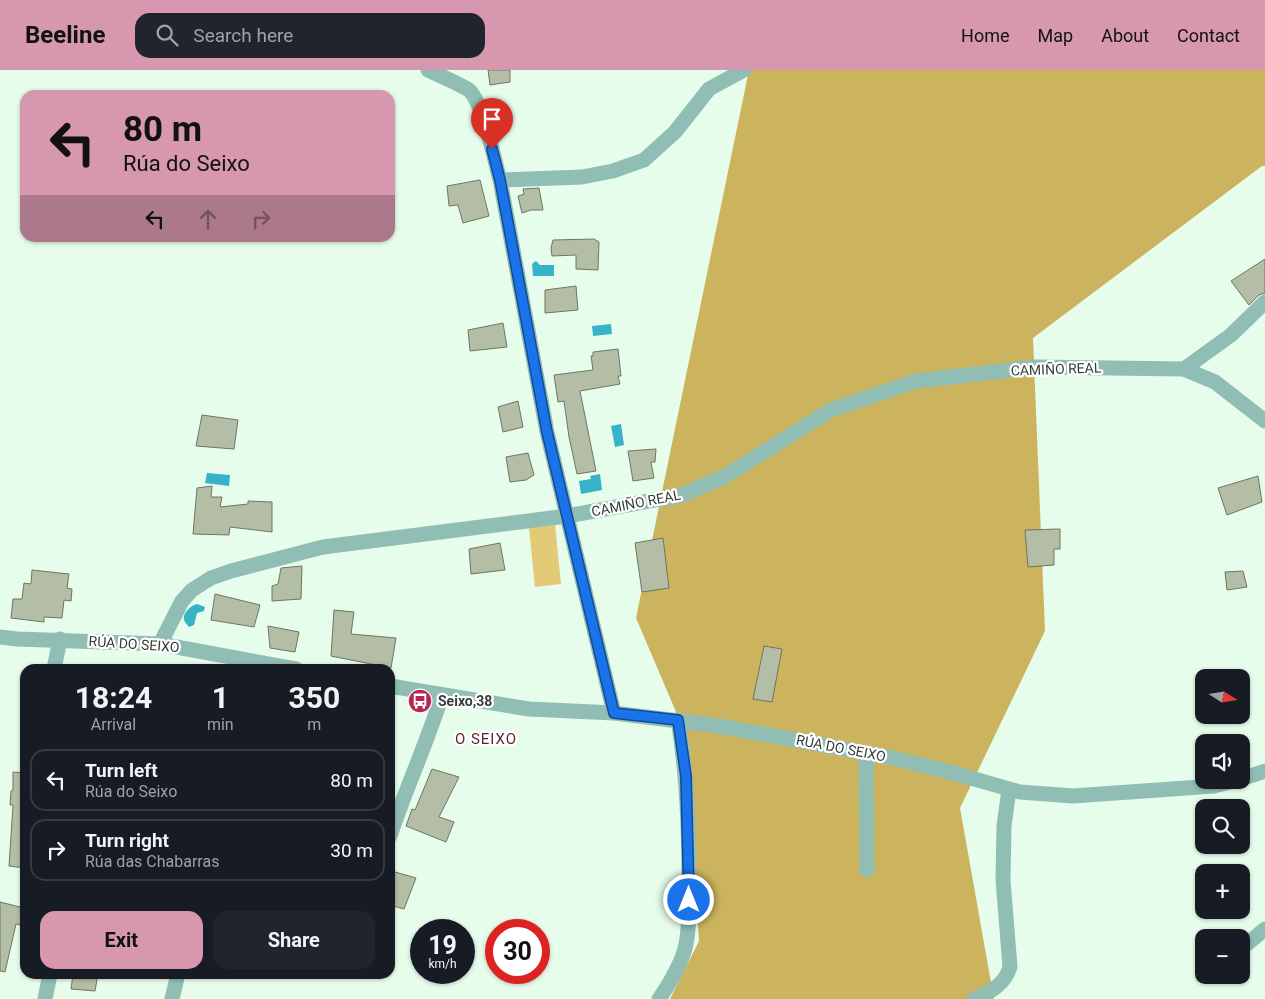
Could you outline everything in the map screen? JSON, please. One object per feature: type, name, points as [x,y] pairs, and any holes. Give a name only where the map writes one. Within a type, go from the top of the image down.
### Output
[{"type":"street","points":[[428,70],[470,91],[484,121],[500,180],[547,432],[566,516],[603,659],[614,713]]},
{"type":"street","points":[[500,180],[582,177],[613,171],[644,160],[674,132],[709,89],[744,70]]},
{"type":"street","points":[[1184,369],[1231,335],[1265,302]]},
{"type":"street","name":"CAMIÑO REAL","points":[[160,644],[182,601],[192,590],[211,578],[231,571],[323,547],[566,516],[682,496],[724,477],[831,410],[916,381],[1036,367],[1184,369],[1215,382],[1265,421]]},
{"type":"street","name":"RÚA DO SEIXO","points":[[0,637],[160,644],[269,664]]},
{"type":"street","points":[[55,664],[60,639]]},
{"type":"street","name":"RÚA DO SEIXO","points":[[395,687],[529,709],[614,713],[678,720],[752,732],[866,752],[950,772],[1009,789],[1046,794],[1073,796],[1195,787]]},
{"type":"street","points":[[395,821],[442,695]]},
{"type":"street","points":[[659,999],[673,978],[686,946],[688,923],[689,855],[686,776],[678,720]]},
{"type":"street","points":[[866,752],[866,870]]},
{"type":"street","points":[[1250,776],[1265,771]]},
{"type":"street","points":[[974,999],[1002,982],[1007,976],[1010,967],[1003,880],[1004,826],[1009,789]]},
{"type":"street","points":[[1250,941],[1265,928]]},
{"type":"street","points":[[45,999],[49,979]]},
{"type":"street","points":[[172,999],[177,979]]},
{"type":"shaded area","points":[[749,70],[1265,70],[1265,166],[1262,166],[1033,338],[1045,631],[960,808],[994,999],[670,999],[699,941],[685,733],[636,618]]},
{"type":"shaded area","points":[[555,525],[561,584],[535,587],[529,528]]},
{"type":"water","points":[[536,261],[540,265],[554,265],[554,276],[533,276],[532,264]]},
{"type":"water","points":[[611,324],[612,334],[593,336],[592,326]]},
{"type":"water","points":[[621,424],[624,445],[615,447],[611,426]]},
{"type":"water","points":[[207,473],[230,475],[229,486],[205,483]]},
{"type":"water","points":[[600,474],[602,490],[581,494],[579,481],[591,479],[590,476]]},
{"type":"water","points":[[197,604],[205,607],[204,611],[197,613],[194,625],[189,627],[184,621],[184,615]]},
{"type":"building","points":[[488,70],[510,70],[510,82],[490,85]]},
{"type":"building","points":[[480,180],[489,216],[463,223],[458,205],[449,206],[447,186]]},
{"type":"building","points":[[539,188],[543,210],[531,210],[522,213],[518,196],[524,194],[523,189]]},
{"type":"building","points":[[594,239],[599,242],[598,270],[576,269],[576,255],[552,256],[553,240]]},
{"type":"building","points":[[1265,259],[1265,293],[1259,295],[1249,305],[1231,281]]},
{"type":"building","points":[[576,286],[578,310],[545,313],[545,290]]},
{"type":"building","points":[[503,323],[507,347],[470,351],[468,330]]},
{"type":"building","points":[[618,349],[621,376],[618,376],[620,384],[580,391],[596,471],[577,474],[564,401],[558,402],[554,375],[593,370],[591,356],[593,356],[593,352]]},
{"type":"building","points":[[518,401],[523,427],[503,432],[498,407]]},
{"type":"building","points":[[202,415],[238,420],[234,449],[196,446]]},
{"type":"building","points":[[656,449],[655,462],[651,462],[654,478],[633,481],[628,451]]},
{"type":"building","points":[[528,453],[534,475],[526,480],[510,482],[506,457]]},
{"type":"building","points":[[1258,476],[1262,502],[1227,515],[1218,488]]},
{"type":"building","points":[[212,486],[211,497],[222,497],[220,507],[248,504],[248,501],[272,502],[272,532],[230,527],[229,535],[193,534],[197,488]]},
{"type":"building","points":[[1060,529],[1060,549],[1054,549],[1054,565],[1028,567],[1025,530]]},
{"type":"building","points":[[663,538],[669,588],[642,592],[635,543]]},
{"type":"building","points":[[500,543],[505,570],[471,574],[469,549]]},
{"type":"building","points":[[302,566],[301,599],[272,601],[272,586],[278,584],[281,568]]},
{"type":"building","points":[[32,570],[69,574],[67,588],[72,589],[71,601],[64,600],[62,618],[44,617],[44,622],[11,618],[13,599],[22,599],[24,583],[31,584]]},
{"type":"building","points":[[1243,571],[1247,587],[1227,590],[1225,572]]},
{"type":"building","points":[[215,594],[260,605],[254,627],[211,620]]},
{"type":"building","points":[[334,610],[354,612],[351,634],[396,638],[392,664],[371,664],[331,656]]},
{"type":"building","points":[[268,626],[299,632],[295,652],[270,648]]},
{"type":"building","points":[[764,646],[782,649],[772,702],[753,699]]},
{"type":"building","points":[[432,769],[459,777],[439,817],[454,822],[446,842],[406,826],[412,809],[415,810]]},
{"type":"building","points":[[13,772],[20,773],[20,867],[9,866],[13,805],[10,805],[11,791],[13,790]]},
{"type":"building","points":[[395,872],[416,878],[404,909],[395,906]]},
{"type":"building","points":[[0,902],[20,907],[20,925],[16,924],[5,972],[0,971]]},
{"type":"building","points":[[72,979],[97,979],[95,991],[71,989]]},
{"type":"place","name":"Seixo,38","points":[[420,701]]},
{"type":"district","name":"O SEIXO","points":[[486,739]]},
{"type":"route","points":[[492,149],[500,180],[547,432],[566,516],[603,659],[614,713],[678,720],[686,776],[689,900]]}]
